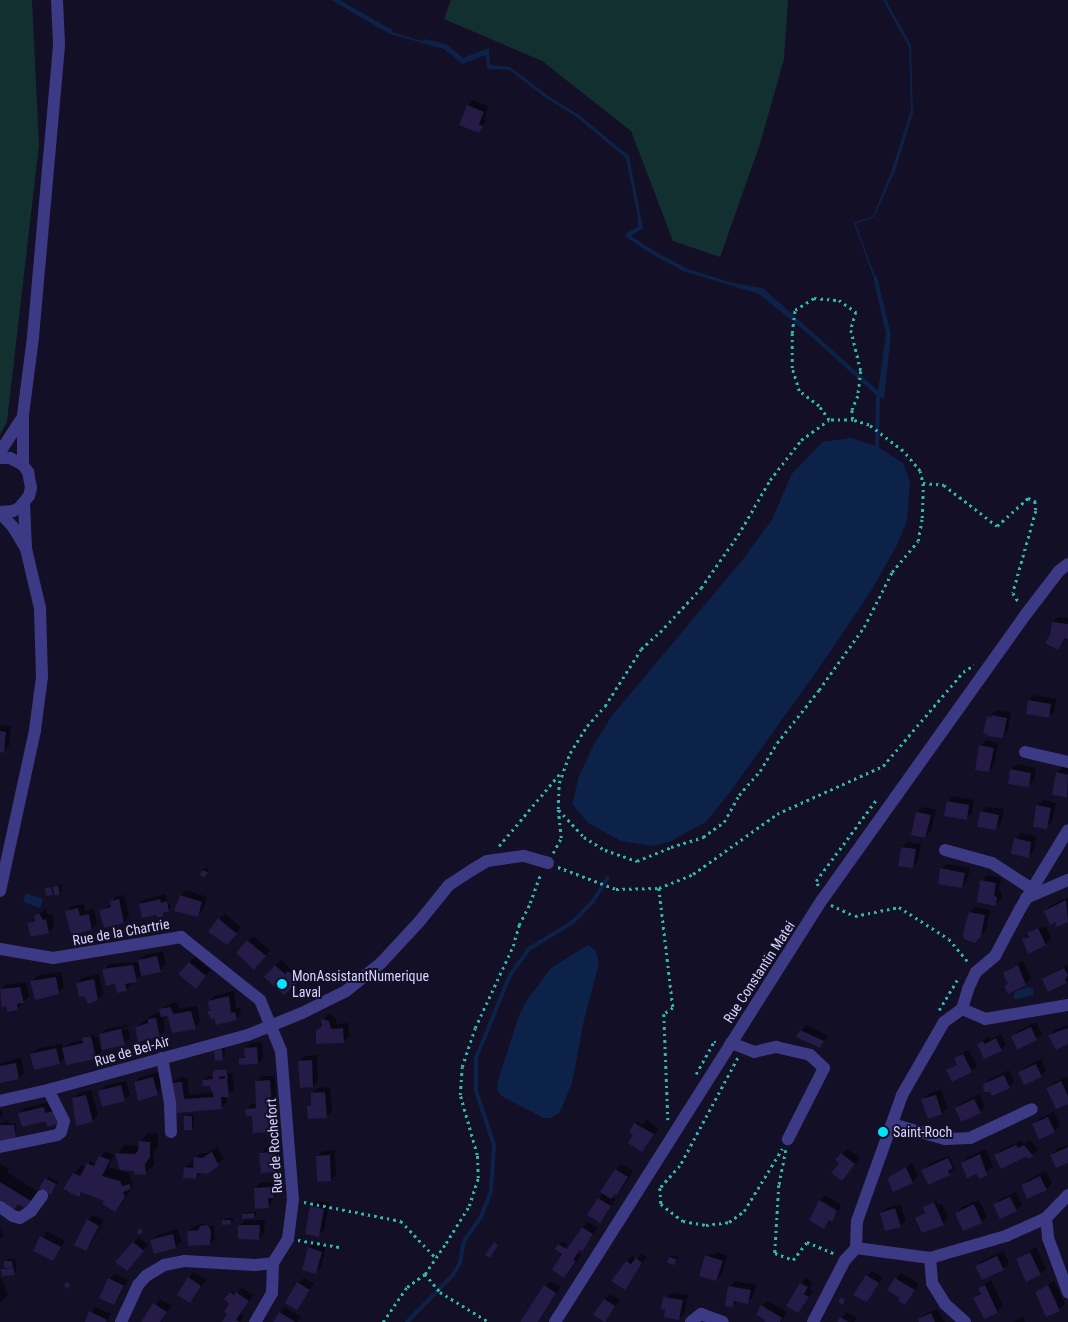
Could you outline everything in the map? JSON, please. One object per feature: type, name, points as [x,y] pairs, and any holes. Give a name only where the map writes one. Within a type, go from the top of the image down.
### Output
[{"type":"street","points":[[23,466],[23,415],[34,337],[59,44],[57,0]]},
{"type":"street","points":[[0,452],[23,415]]},
{"type":"street","points":[[0,458],[10,458],[23,466],[31,480],[31,488],[24,503],[26,549],[40,608],[42,677],[35,730],[0,891]]},
{"type":"street","points":[[0,513],[13,511],[24,503]]},
{"type":"street","points":[[0,513],[13,527],[26,549]]},
{"type":"street","name":"Rue Constantin Matei","points":[[555,1322],[822,900],[1026,614],[1059,571],[1068,564]]},
{"type":"street","points":[[1025,752],[1068,762]]},
{"type":"street","points":[[813,1322],[845,1260],[856,1248],[857,1221],[902,1095],[944,1022],[962,1009],[976,972],[995,956],[1029,894],[1067,835]]},
{"type":"street","points":[[945,850],[992,863],[1029,894]]},
{"type":"street","points":[[487,861],[524,856],[548,863]]},
{"type":"street","name":"Rue de Bel-Air","points":[[0,1101],[48,1090],[248,1035],[302,1013],[346,992],[381,963],[420,922],[449,885],[487,861]]},
{"type":"street","points":[[1029,894],[1068,880]]},
{"type":"street","name":"Rue de la Chartrie","points":[[0,949],[53,958],[181,937],[260,1000],[270,1025]]},
{"type":"street","points":[[962,1009],[985,1019],[1068,1004]]},
{"type":"street","name":"Rue de Rochefort","points":[[255,1322],[272,1293],[273,1264],[288,1239],[293,1199],[281,1051],[270,1025]]},
{"type":"street","points":[[731,1044],[754,1052],[776,1047],[810,1055],[824,1068],[788,1139]]},
{"type":"street","points":[[162,1058],[170,1103],[170,1132]]},
{"type":"street","points":[[0,1147],[57,1135],[61,1132],[64,1120],[48,1090]]},
{"type":"street","points":[[892,1124],[945,1139],[970,1138],[1032,1109]]},
{"type":"street","points":[[0,1207],[13,1216],[20,1218],[31,1211],[42,1196]]},
{"type":"street","points":[[856,1248],[930,1258],[1006,1236],[1046,1218],[1068,1196]]},
{"type":"street","points":[[1046,1218],[1048,1238],[1068,1292]]},
{"type":"street","points":[[930,1258],[932,1283],[945,1304],[965,1322]]},
{"type":"street","points":[[121,1322],[138,1285],[146,1276],[164,1265],[184,1261],[255,1265],[273,1264]]},
{"type":"street","points":[[691,1322],[701,1314],[723,1322]]},
{"type":"path","points":[[828,420],[819,406],[799,391],[792,368],[792,333],[795,310],[814,298],[839,300],[856,312],[851,330],[862,371],[858,396],[852,410],[853,420]]},
{"type":"path","points":[[382,1322],[407,1287],[424,1274],[436,1258],[469,1206],[478,1178],[477,1155],[460,1095],[462,1067],[475,1028],[513,946],[519,925],[530,903],[538,876],[548,863],[561,838],[558,808],[559,783],[570,753],[587,726],[605,706],[641,649],[660,632],[701,588],[738,535],[770,480],[800,440],[828,420],[853,420],[869,425],[903,451],[920,471],[922,483],[922,518],[918,541],[892,572],[864,627],[819,690],[777,743],[760,771],[738,796],[724,822],[703,837],[671,847],[637,862],[604,850],[584,837],[558,808]]},
{"type":"path","points":[[922,483],[944,485],[997,526],[1028,498],[1036,501],[1036,511],[1013,593],[1026,614]]},
{"type":"path","points":[[548,863],[616,889],[659,888],[692,874],[777,814],[883,766],[963,672],[981,661]]},
{"type":"path","points":[[487,861],[564,769]]},
{"type":"path","points":[[659,888],[673,1008],[664,1014],[668,1125]]},
{"type":"path","points":[[822,900],[855,916],[899,907],[949,939],[976,972]]},
{"type":"path","points":[[738,1058],[680,1166],[660,1188],[661,1204],[683,1222],[706,1225],[729,1222],[744,1211],[788,1139]]},
{"type":"path","points":[[788,1139],[779,1184],[775,1253],[793,1260],[807,1242],[845,1260]]},
{"type":"path","points":[[293,1199],[401,1221],[436,1258]]},
{"type":"path","points":[[288,1239],[338,1247]]},
{"type":"path","points":[[424,1274],[440,1292],[489,1322]]},
{"type":"green space","points":[[0,0],[32,0],[39,145],[7,421],[0,435]]},
{"type":"green space","points":[[451,0],[788,0],[784,59],[760,144],[720,257],[673,241],[631,131],[542,61],[444,19]]},
{"type":"water","points":[[331,0],[340,0],[392,30],[392,32],[422,41],[424,39],[446,44],[463,58],[489,48],[490,65],[510,67],[550,97],[579,115],[629,156],[643,228],[631,236],[688,269],[733,283],[763,288],[878,391],[886,334],[873,276],[854,223],[873,216],[892,170],[911,110],[909,47],[883,0],[886,0],[911,45],[913,113],[895,171],[874,217],[856,224],[875,276],[877,276],[891,335],[884,398],[878,397],[805,331],[759,294],[683,271],[626,237],[625,234],[638,227],[638,218],[626,158],[574,115],[547,99],[510,70],[487,69],[486,55],[462,64],[444,49],[390,34]]},
{"type":"water","points":[[851,438],[876,446],[903,463],[910,482],[907,521],[897,545],[871,591],[821,665],[730,792],[706,822],[669,842],[653,846],[621,841],[588,823],[572,804],[579,776],[594,744],[611,717],[743,559],[772,520],[791,475],[822,442]]},
{"type":"water","points":[[26,893],[43,899],[40,908],[23,902]]},
{"type":"water","points":[[588,945],[596,951],[599,964],[584,1020],[572,1083],[560,1112],[551,1118],[544,1118],[503,1097],[497,1090],[498,1080],[520,1013],[527,1000],[551,968]]},
{"type":"water","points":[[1028,987],[1033,989],[1033,995],[1018,999],[1013,998],[1015,992]]},
{"type":"building","points":[[467,105],[484,112],[479,124],[483,126],[479,133],[459,125]]},
{"type":"building","points":[[1052,622],[1068,624],[1068,639],[1065,638],[1058,650],[1045,643],[1050,635]]},
{"type":"building","points":[[1028,700],[1051,704],[1049,718],[1026,714]]},
{"type":"building","points":[[991,715],[1007,718],[1003,738],[987,736],[988,734],[983,733],[987,716],[991,717]]},
{"type":"building","points":[[0,731],[6,732],[4,753],[0,752]]},
{"type":"building","points":[[979,745],[994,748],[989,772],[975,770]]},
{"type":"building","points":[[1010,769],[1031,773],[1029,787],[1008,784]]},
{"type":"building","points":[[1056,772],[1068,775],[1067,797],[1052,795]]},
{"type":"building","points":[[947,801],[969,805],[967,820],[944,816]]},
{"type":"building","points":[[1036,805],[1051,808],[1047,829],[1033,827]]},
{"type":"building","points":[[980,811],[999,815],[996,830],[977,827]]},
{"type":"building","points":[[916,812],[931,815],[925,838],[911,835]]},
{"type":"building","points":[[1014,838],[1031,842],[1029,858],[1011,854]]},
{"type":"building","points":[[901,847],[916,849],[913,868],[898,866]]},
{"type":"building","points":[[940,868],[965,873],[962,888],[938,884]]},
{"type":"building","points":[[202,870],[208,872],[205,877],[200,876]]},
{"type":"building","points":[[980,880],[996,883],[994,896],[997,897],[996,906],[977,902]]},
{"type":"building","points":[[58,885],[60,894],[55,896],[52,887]]},
{"type":"building","points":[[51,887],[53,895],[46,896],[45,888]]},
{"type":"building","points":[[180,895],[202,902],[198,917],[174,911]]},
{"type":"building","points":[[119,899],[124,923],[104,928],[99,910],[111,907],[110,901]]},
{"type":"building","points":[[160,899],[161,903],[167,901],[169,912],[163,913],[164,916],[157,918],[156,915],[142,918],[139,904]]},
{"type":"building","points":[[1066,900],[1068,922],[1057,927],[1055,922],[1050,925],[1044,911]]},
{"type":"building","points":[[78,908],[80,916],[89,914],[92,930],[71,935],[65,911]]},
{"type":"building","points":[[969,912],[985,915],[981,936],[975,943],[964,939],[963,933]]},
{"type":"building","points":[[39,913],[43,920],[46,919],[49,933],[31,937],[27,923],[35,921],[34,916]]},
{"type":"building","points":[[218,918],[237,934],[227,945],[208,932]]},
{"type":"building","points":[[1038,928],[1046,945],[1028,954],[1022,939],[1029,937],[1027,933]]},
{"type":"building","points":[[247,940],[266,956],[254,970],[236,953]]},
{"type":"building","points":[[157,956],[161,972],[141,976],[138,960]]},
{"type":"building","points":[[189,962],[206,976],[196,989],[178,974]]},
{"type":"building","points":[[133,965],[137,982],[125,984],[127,991],[117,993],[115,984],[106,986],[102,969]]},
{"type":"building","points":[[275,965],[285,974],[288,971],[299,981],[284,995],[264,977]]},
{"type":"building","points":[[1018,965],[1026,985],[1008,994],[1004,986],[1008,984],[1003,973]]},
{"type":"building","points":[[1064,968],[1068,975],[1065,980],[1067,983],[1048,992],[1042,979]]},
{"type":"building","points":[[56,977],[59,994],[35,1000],[30,981]]},
{"type":"building","points":[[94,979],[98,1000],[88,1004],[84,996],[79,997],[76,983]]},
{"type":"building","points":[[20,987],[24,1003],[17,1004],[18,1010],[7,1012],[6,1006],[2,1008],[0,989]]},
{"type":"building","points":[[229,996],[231,1013],[235,1012],[237,1020],[216,1025],[214,1018],[212,1020],[207,1012],[212,1009],[209,1009],[208,1001]]},
{"type":"building","points":[[170,1007],[174,1014],[191,1011],[196,1029],[172,1033],[168,1016],[161,1017],[159,1009]]},
{"type":"building","points":[[156,1018],[160,1037],[138,1042],[135,1027],[148,1023],[148,1019]]},
{"type":"building","points":[[321,1019],[329,1021],[331,1029],[343,1028],[344,1043],[316,1044],[316,1030],[322,1026]]},
{"type":"building","points":[[1031,1027],[1037,1040],[1017,1050],[1011,1036]]},
{"type":"building","points":[[1068,1028],[1068,1044],[1056,1050],[1048,1035]]},
{"type":"building","points":[[121,1029],[125,1045],[102,1050],[99,1034]]},
{"type":"building","points":[[800,1030],[824,1041],[820,1048],[796,1037]]},
{"type":"building","points":[[91,1036],[96,1059],[66,1065],[62,1048],[83,1043],[82,1038]]},
{"type":"building","points":[[996,1038],[1002,1051],[984,1059],[977,1044],[983,1041],[985,1044]]},
{"type":"building","points":[[257,1047],[258,1064],[239,1065],[239,1058],[245,1058],[244,1048]]},
{"type":"building","points":[[56,1048],[60,1064],[34,1070],[30,1054]]},
{"type":"building","points":[[222,1049],[223,1060],[215,1061],[214,1051]]},
{"type":"building","points":[[963,1054],[972,1072],[952,1082],[946,1070],[957,1065],[954,1058]]},
{"type":"building","points":[[312,1060],[313,1087],[300,1088],[298,1061]]},
{"type":"building","points":[[16,1063],[19,1079],[0,1083],[0,1066]]},
{"type":"building","points":[[1036,1064],[1042,1077],[1024,1085],[1018,1072]]},
{"type":"building","points":[[226,1069],[228,1078],[229,1097],[221,1097],[222,1109],[175,1113],[172,1083],[182,1082],[184,1099],[214,1097],[210,1086],[203,1086],[202,1080],[213,1079],[212,1074],[215,1070]]},
{"type":"building","points":[[1004,1075],[1010,1088],[992,1096],[990,1092],[984,1092],[983,1084]]},
{"type":"building","points":[[153,1077],[158,1095],[138,1101],[134,1082]]},
{"type":"building","points":[[270,1080],[272,1107],[268,1108],[269,1132],[253,1133],[252,1116],[246,1116],[245,1109],[256,1108],[255,1081]]},
{"type":"building","points":[[1061,1081],[1068,1096],[1068,1104],[1056,1109],[1046,1088]]},
{"type":"building","points":[[121,1085],[125,1101],[102,1107],[98,1091]]},
{"type":"building","points":[[325,1092],[327,1118],[308,1119],[307,1106],[311,1105],[311,1093]]},
{"type":"building","points":[[86,1095],[93,1122],[76,1126],[72,1098]]},
{"type":"building","points":[[936,1095],[942,1114],[928,1119],[921,1099]]},
{"type":"building","points":[[974,1099],[981,1113],[961,1122],[955,1108]]},
{"type":"building","points":[[44,1107],[45,1113],[53,1111],[60,1123],[47,1127],[46,1122],[42,1122],[22,1127],[18,1113]]},
{"type":"building","points":[[184,1116],[192,1116],[192,1130],[184,1130]]},
{"type":"building","points":[[1048,1117],[1055,1132],[1039,1140],[1032,1124]]},
{"type":"building","points":[[634,1123],[654,1134],[642,1152],[628,1143],[633,1135],[629,1132]]},
{"type":"building","points":[[0,1125],[14,1125],[16,1136],[14,1139],[0,1143]]},
{"type":"building","points":[[139,1141],[150,1142],[150,1157],[145,1164],[146,1175],[134,1174],[134,1171],[120,1170],[115,1153],[135,1154],[138,1151]]},
{"type":"building","points":[[1016,1145],[1018,1148],[1024,1145],[1033,1156],[1028,1159],[1027,1156],[1001,1169],[994,1155]]},
{"type":"building","points":[[1068,1147],[1068,1163],[1056,1168],[1050,1155]]},
{"type":"building","points":[[212,1152],[219,1166],[207,1174],[197,1173],[196,1179],[183,1178],[184,1167],[193,1168],[194,1157],[202,1158]]},
{"type":"building","points":[[275,1152],[276,1172],[261,1173],[259,1153]]},
{"type":"building","points":[[841,1153],[855,1164],[842,1181],[831,1173],[839,1163],[835,1160]]},
{"type":"building","points":[[980,1154],[987,1175],[980,1179],[976,1174],[967,1178],[961,1163]]},
{"type":"building","points":[[330,1155],[331,1181],[317,1182],[316,1156]]},
{"type":"building","points":[[99,1156],[110,1160],[102,1176],[120,1181],[122,1186],[130,1184],[131,1189],[123,1192],[125,1197],[115,1212],[102,1204],[104,1201],[81,1192],[79,1197],[63,1189],[73,1173],[80,1176],[87,1163],[94,1166]]},
{"type":"building","points":[[948,1158],[953,1168],[948,1171],[950,1175],[928,1185],[921,1170]]},
{"type":"building","points":[[906,1167],[913,1183],[893,1192],[887,1178]]},
{"type":"building","points":[[615,1169],[628,1177],[616,1196],[614,1194],[611,1199],[600,1192]]},
{"type":"building","points":[[1040,1176],[1047,1190],[1027,1199],[1021,1185]]},
{"type":"building","points":[[45,1178],[56,1184],[51,1195],[39,1188]]},
{"type":"building","points":[[0,1182],[31,1201],[26,1209],[18,1204],[14,1210],[0,1202]]},
{"type":"building","points":[[273,1187],[274,1198],[268,1198],[269,1208],[255,1209],[254,1188]]},
{"type":"building","points":[[1010,1197],[1017,1211],[1000,1219],[993,1204]]},
{"type":"building","points":[[598,1198],[611,1206],[600,1223],[587,1215]]},
{"type":"building","points":[[819,1200],[837,1211],[832,1222],[829,1220],[824,1229],[809,1220]]},
{"type":"building","points":[[934,1202],[944,1225],[922,1233],[915,1218],[925,1213],[923,1207]]},
{"type":"building","points":[[974,1204],[982,1223],[963,1231],[955,1213]]},
{"type":"building","points":[[310,1206],[324,1209],[319,1237],[305,1234]]},
{"type":"building","points":[[895,1208],[901,1227],[885,1231],[880,1213]]},
{"type":"building","points":[[254,1213],[254,1218],[242,1219],[242,1214]]},
{"type":"building","points":[[87,1219],[99,1226],[86,1251],[74,1245]]},
{"type":"building","points":[[222,1220],[231,1220],[231,1224],[222,1225]]},
{"type":"building","points":[[208,1225],[211,1231],[210,1245],[188,1246],[187,1231],[198,1231],[200,1226]]},
{"type":"building","points":[[238,1225],[260,1225],[259,1240],[238,1239]]},
{"type":"building","points":[[582,1227],[593,1234],[582,1252],[580,1250],[573,1260],[576,1261],[564,1278],[552,1270],[562,1254],[555,1249],[558,1244],[567,1249]]},
{"type":"building","points":[[141,1228],[143,1233],[138,1235],[137,1230]]},
{"type":"building","points":[[173,1234],[176,1248],[154,1254],[150,1240]]},
{"type":"building","points":[[40,1236],[61,1247],[53,1261],[33,1251]]},
{"type":"building","points":[[133,1242],[144,1251],[127,1271],[115,1262]]},
{"type":"building","points":[[494,1242],[498,1245],[490,1258],[485,1255]]},
{"type":"building","points":[[308,1247],[322,1252],[316,1274],[302,1270]]},
{"type":"building","points":[[1030,1252],[1041,1275],[1026,1282],[1016,1259]]},
{"type":"building","points":[[705,1255],[723,1261],[716,1281],[699,1276]]},
{"type":"building","points":[[997,1256],[1004,1270],[982,1280],[975,1266]]},
{"type":"building","points":[[669,1257],[676,1259],[675,1265],[667,1263]]},
{"type":"building","points":[[636,1258],[642,1263],[625,1290],[611,1281],[626,1261],[631,1264]]},
{"type":"building","points":[[4,1261],[12,1261],[13,1268],[4,1268]]},
{"type":"building","points":[[14,1268],[14,1275],[2,1276],[1,1269]]},
{"type":"building","points":[[866,1275],[879,1283],[867,1302],[853,1295]]},
{"type":"building","points":[[188,1277],[201,1286],[190,1303],[177,1295]]},
{"type":"building","points":[[108,1278],[124,1286],[114,1305],[99,1298]]},
{"type":"building","points":[[895,1278],[915,1290],[905,1305],[898,1301],[900,1298],[887,1290]]},
{"type":"building","points":[[66,1282],[70,1284],[68,1289],[64,1286]]},
{"type":"building","points":[[297,1282],[310,1290],[297,1310],[285,1303]]},
{"type":"building","points":[[800,1283],[808,1287],[804,1294],[809,1297],[798,1313],[786,1306]]},
{"type":"building","points":[[544,1285],[556,1293],[538,1322],[520,1322]]},
{"type":"building","points":[[985,1285],[998,1313],[984,1319],[973,1298],[981,1294],[978,1288]]},
{"type":"building","points":[[1048,1285],[1060,1311],[1046,1317],[1035,1292]]},
{"type":"building","points":[[728,1286],[751,1290],[748,1304],[734,1301],[733,1307],[725,1306]]},
{"type":"building","points":[[230,1292],[234,1295],[236,1292],[249,1301],[236,1320],[240,1322],[222,1322],[227,1314],[224,1312],[229,1304],[224,1299]]},
{"type":"building","points":[[663,1297],[683,1300],[679,1320],[664,1317],[665,1310],[661,1309]]},
{"type":"building","points":[[841,1297],[845,1300],[843,1305],[838,1302]]},
{"type":"building","points":[[604,1299],[615,1306],[605,1322],[593,1315]]},
{"type":"building","points":[[153,1303],[167,1312],[160,1322],[141,1322]]},
{"type":"building","points":[[761,1305],[782,1318],[780,1322],[764,1322],[765,1320],[756,1315]]},
{"type":"building","points":[[89,1311],[107,1320],[106,1322],[85,1322]]},
{"type":"building","points":[[279,1312],[296,1322],[273,1322]]},
{"type":"building","points":[[931,1313],[935,1322],[919,1322],[918,1319]]},
{"type":"building","points":[[840,1317],[849,1322],[837,1322]]},
{"type":"waterway","points":[[877,450],[878,397]]},
{"type":"waterway","points":[[407,1322],[452,1276],[460,1263],[464,1241],[481,1217],[491,1191],[494,1145],[476,1091],[476,1058],[510,975],[529,949],[573,922],[593,901],[608,877]]},
{"type":"place","name":"MonAssistantNumerique Laval","points":[[282,984]]},
{"type":"place","name":"Saint-Roch","points":[[883,1132]]}]
